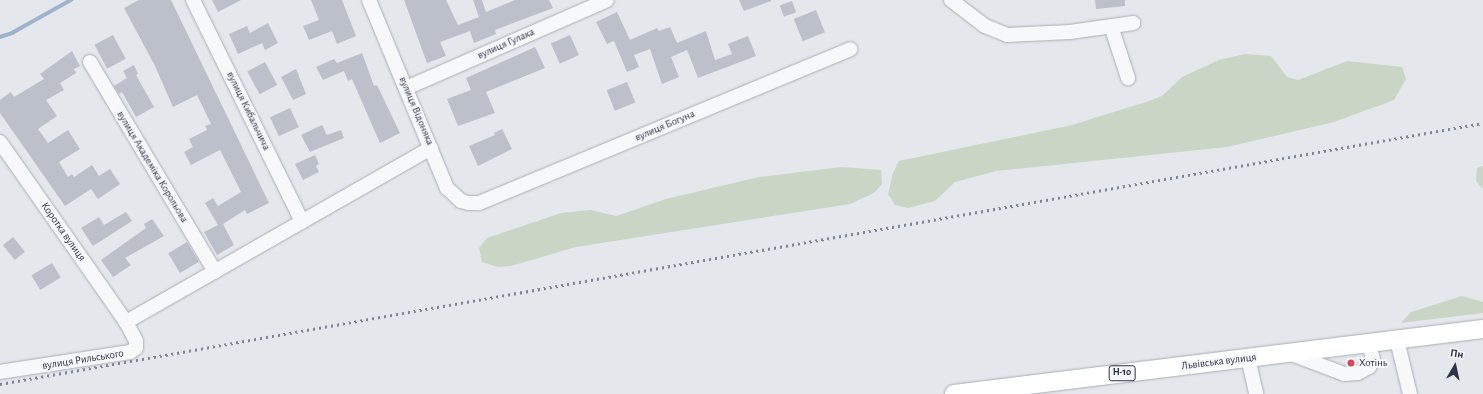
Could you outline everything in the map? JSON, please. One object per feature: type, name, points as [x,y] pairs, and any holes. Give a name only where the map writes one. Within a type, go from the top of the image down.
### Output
[{"type":"main road","name":"Львівська вулиця","points":[[954,394],[1483,329]]},
{"type":"street","name":"вулиця Кибальчича","points":[[193,0],[302,222]]},
{"type":"street","name":"вулиця Відоняка","points":[[369,0],[447,188],[461,201],[479,203]]},
{"type":"street","name":"вулиця Гулака","points":[[406,88],[607,0]]},
{"type":"street","points":[[951,0],[985,26],[1007,36],[1070,32],[1133,23]]},
{"type":"street","points":[[1111,26],[1128,78]]},
{"type":"street","name":"вулиця Богуна","points":[[479,203],[850,50]]},
{"type":"street","name":"вулиця Академіка Корольова","points":[[90,62],[214,272]]},
{"type":"street","name":"Коротка вулиця","points":[[0,142],[126,322]]},
{"type":"street","points":[[126,322],[431,148]]},
{"type":"street","name":"вулиця Рильського","points":[[0,372],[130,352],[136,348],[136,341],[126,322]]},
{"type":"street","points":[[1397,340],[1410,394]]},
{"type":"street","points":[[1289,353],[1344,374],[1358,373],[1369,367],[1373,360],[1369,343]]},
{"type":"street","points":[[1248,358],[1256,394]]},
{"type":"green space","points":[[1245,54],[1271,56],[1287,77],[1298,80],[1347,61],[1402,67],[1406,79],[1394,100],[1334,122],[1227,147],[996,171],[955,182],[935,201],[908,208],[895,205],[888,194],[893,173],[899,161],[1072,125],[1162,96],[1182,77],[1219,60]]},
{"type":"green space","points":[[1483,166],[1483,189],[1476,181],[1477,168]]},
{"type":"green space","points":[[841,167],[881,170],[882,184],[874,193],[850,204],[576,247],[511,266],[498,267],[482,262],[479,248],[487,238],[561,213],[591,210],[616,216],[666,199],[759,177]]},
{"type":"green space","points":[[1462,296],[1483,302],[1483,313],[1401,323],[1411,312]]},
{"type":"building","points":[[139,0],[171,0],[269,203],[247,214],[245,210],[223,224],[234,245],[217,255],[204,232],[218,225],[205,203],[213,198],[218,206],[241,192],[220,150],[191,165],[184,152],[193,147],[189,139],[207,130],[205,126],[211,124],[197,95],[173,107],[155,66],[124,8]]},
{"type":"building","points":[[212,0],[241,0],[218,12]]},
{"type":"building","points":[[311,0],[342,0],[356,36],[337,44],[332,31],[309,40],[303,26],[319,20]]},
{"type":"building","points":[[404,0],[446,0],[458,25],[479,17],[473,0],[482,0],[486,12],[515,0],[549,0],[553,8],[495,30],[496,34],[474,43],[470,31],[440,42],[446,56],[427,63]]},
{"type":"building","points":[[739,0],[771,0],[771,1],[744,11]]},
{"type":"building","points":[[1095,0],[1125,0],[1125,6],[1096,9]]},
{"type":"building","points":[[792,1],[796,12],[784,17],[780,5]]},
{"type":"building","points":[[816,10],[825,32],[803,41],[794,19]]},
{"type":"building","points":[[617,12],[630,40],[657,28],[659,31],[670,27],[677,43],[706,31],[715,60],[732,54],[728,44],[748,36],[756,56],[698,78],[687,50],[671,57],[679,77],[662,84],[650,49],[634,55],[639,67],[627,72],[614,41],[607,44],[596,22]]},
{"type":"building","points":[[268,23],[278,43],[265,50],[262,43],[238,54],[229,34],[247,26],[250,33]]},
{"type":"building","points":[[113,35],[126,59],[107,69],[94,45]]},
{"type":"building","points":[[570,35],[579,55],[560,64],[551,44]]},
{"type":"building","points":[[535,47],[545,68],[486,92],[495,113],[458,126],[447,99],[471,90],[466,78]]},
{"type":"building","points":[[72,51],[80,66],[74,69],[76,73],[60,83],[64,90],[46,100],[57,116],[38,129],[48,143],[68,130],[80,149],[59,162],[68,177],[72,174],[74,177],[92,165],[99,176],[110,169],[120,184],[98,199],[91,189],[65,206],[0,113],[0,100],[11,92],[14,97],[44,79],[40,74]]},
{"type":"building","points":[[362,53],[374,86],[377,85],[400,133],[380,143],[352,79],[348,81],[344,71],[323,80],[316,67],[334,59],[337,63]]},
{"type":"building","points":[[265,62],[277,85],[260,94],[247,71]]},
{"type":"building","points":[[134,65],[138,74],[136,75],[154,107],[136,117],[122,92],[119,94],[114,86],[127,78],[123,71]]},
{"type":"building","points":[[296,69],[306,94],[293,100],[281,77]]},
{"type":"building","points":[[627,82],[635,102],[615,111],[607,90]]},
{"type":"building","points":[[290,108],[299,127],[279,136],[270,117]]},
{"type":"building","points":[[322,125],[327,135],[341,130],[344,138],[310,152],[301,135]]},
{"type":"building","points":[[502,129],[512,149],[478,166],[469,146],[495,135],[494,133]]},
{"type":"building","points":[[315,155],[319,164],[316,166],[319,172],[303,180],[295,164]]},
{"type":"building","points":[[126,212],[132,221],[93,246],[81,228],[99,217],[104,225]]},
{"type":"building","points":[[152,219],[164,236],[125,258],[131,265],[113,277],[101,260],[146,228],[144,224]]},
{"type":"building","points":[[13,237],[25,252],[15,260],[3,245]]},
{"type":"building","points":[[187,242],[199,262],[180,273],[168,253]]},
{"type":"building","points":[[52,263],[61,278],[40,290],[31,275]]},
{"type":"waterway","points":[[0,37],[12,33],[71,0]]},
{"type":"railway","points":[[0,384],[1483,123]]},
{"type":"place","name":"Хотінь","points":[[1351,363]]}]
